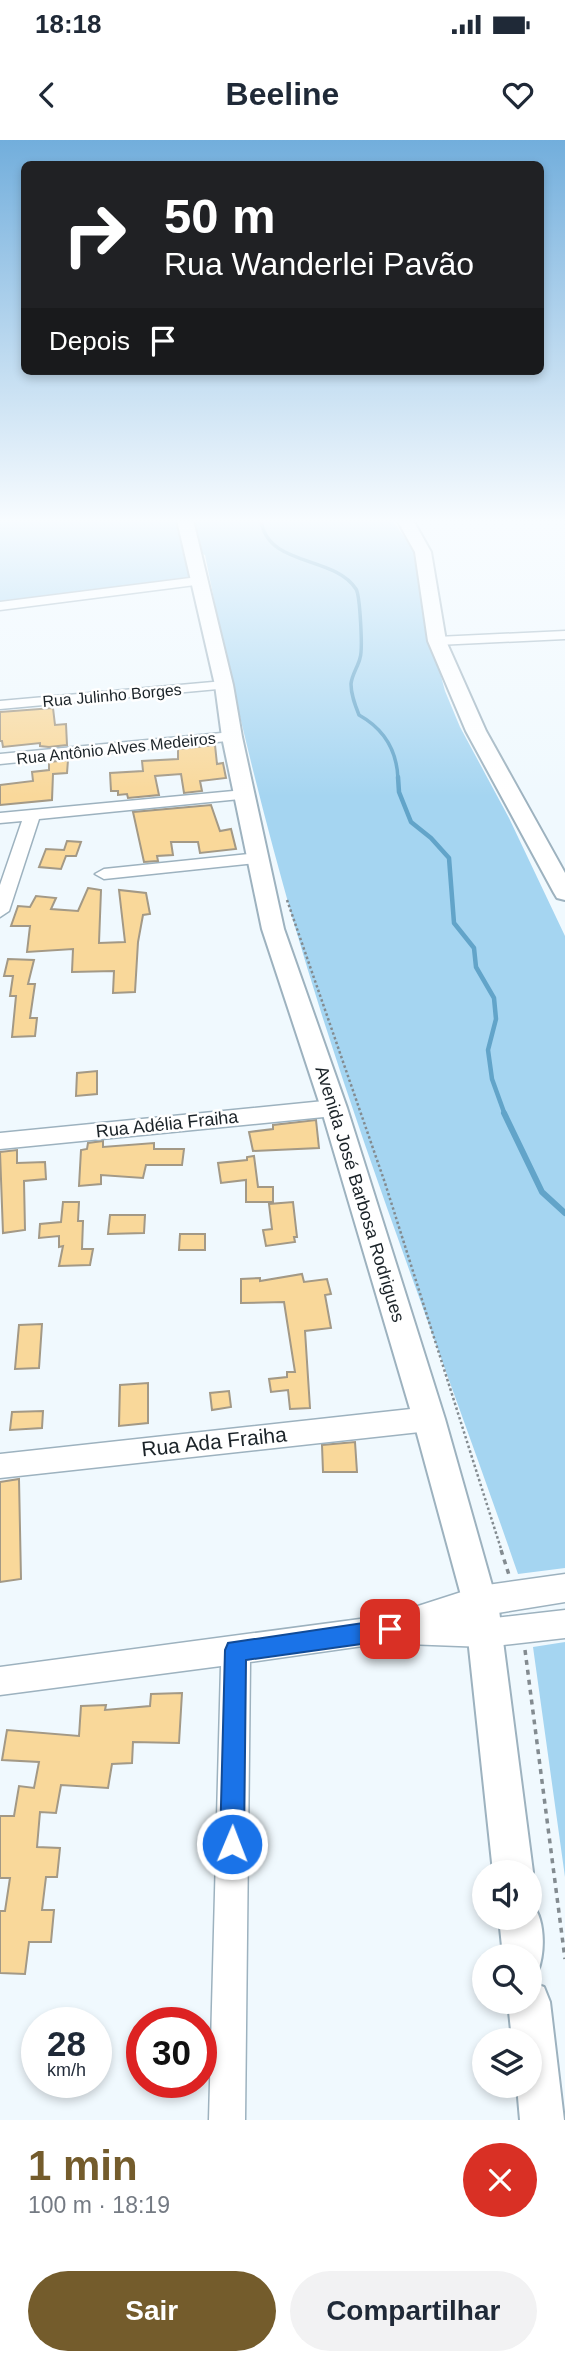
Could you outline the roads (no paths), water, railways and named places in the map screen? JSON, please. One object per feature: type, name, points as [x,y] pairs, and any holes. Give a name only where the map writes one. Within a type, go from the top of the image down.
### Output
[{"type":"main road","name":"Avenida José Barbosa Rodrigues","points":[[206,612],[224,685],[232,737],[274,929],[334,1108],[429,1419],[482,1617],[512,1860]]},
{"type":"main road","points":[[433,612],[437,641],[490,761],[565,893]]},
{"type":"main road","points":[[529,2014],[542,2120]]},
{"type":"street","points":[[437,641],[565,635]]},
{"type":"street","name":"Rua Julinho Borges","points":[[0,705],[224,685]]},
{"type":"street","name":"Rua Antônio Alves Medeiros","points":[[0,759],[232,737]]},
{"type":"street","points":[[0,818],[244,795]]},
{"type":"street","points":[[0,911],[32,815]]},
{"type":"street","points":[[104,874],[259,858]]},
{"type":"street","name":"Rua Adélia Fraiha","points":[[0,1140],[334,1108]]},
{"type":"street","name":"Rua Ada Fraiha","points":[[0,1466],[429,1419]]},
{"type":"street","points":[[0,1681],[482,1617],[565,1588]]},
{"type":"street","points":[[482,1617],[565,1624]]},
{"type":"street","points":[[227,2120],[236,1650]]},
{"type":"waterway","points":[[360,612],[360,658],[352,680],[352,696],[359,715],[376,727],[388,741],[395,759],[398,779]]},
{"type":"waterway","points":[[398,777],[399,792],[411,822],[431,838],[449,858],[454,923],[474,948],[476,967],[494,998],[496,1019],[488,1050],[492,1079],[505,1115]]},
{"type":"waterway","points":[[504,1113],[542,1192],[565,1213]]}]
